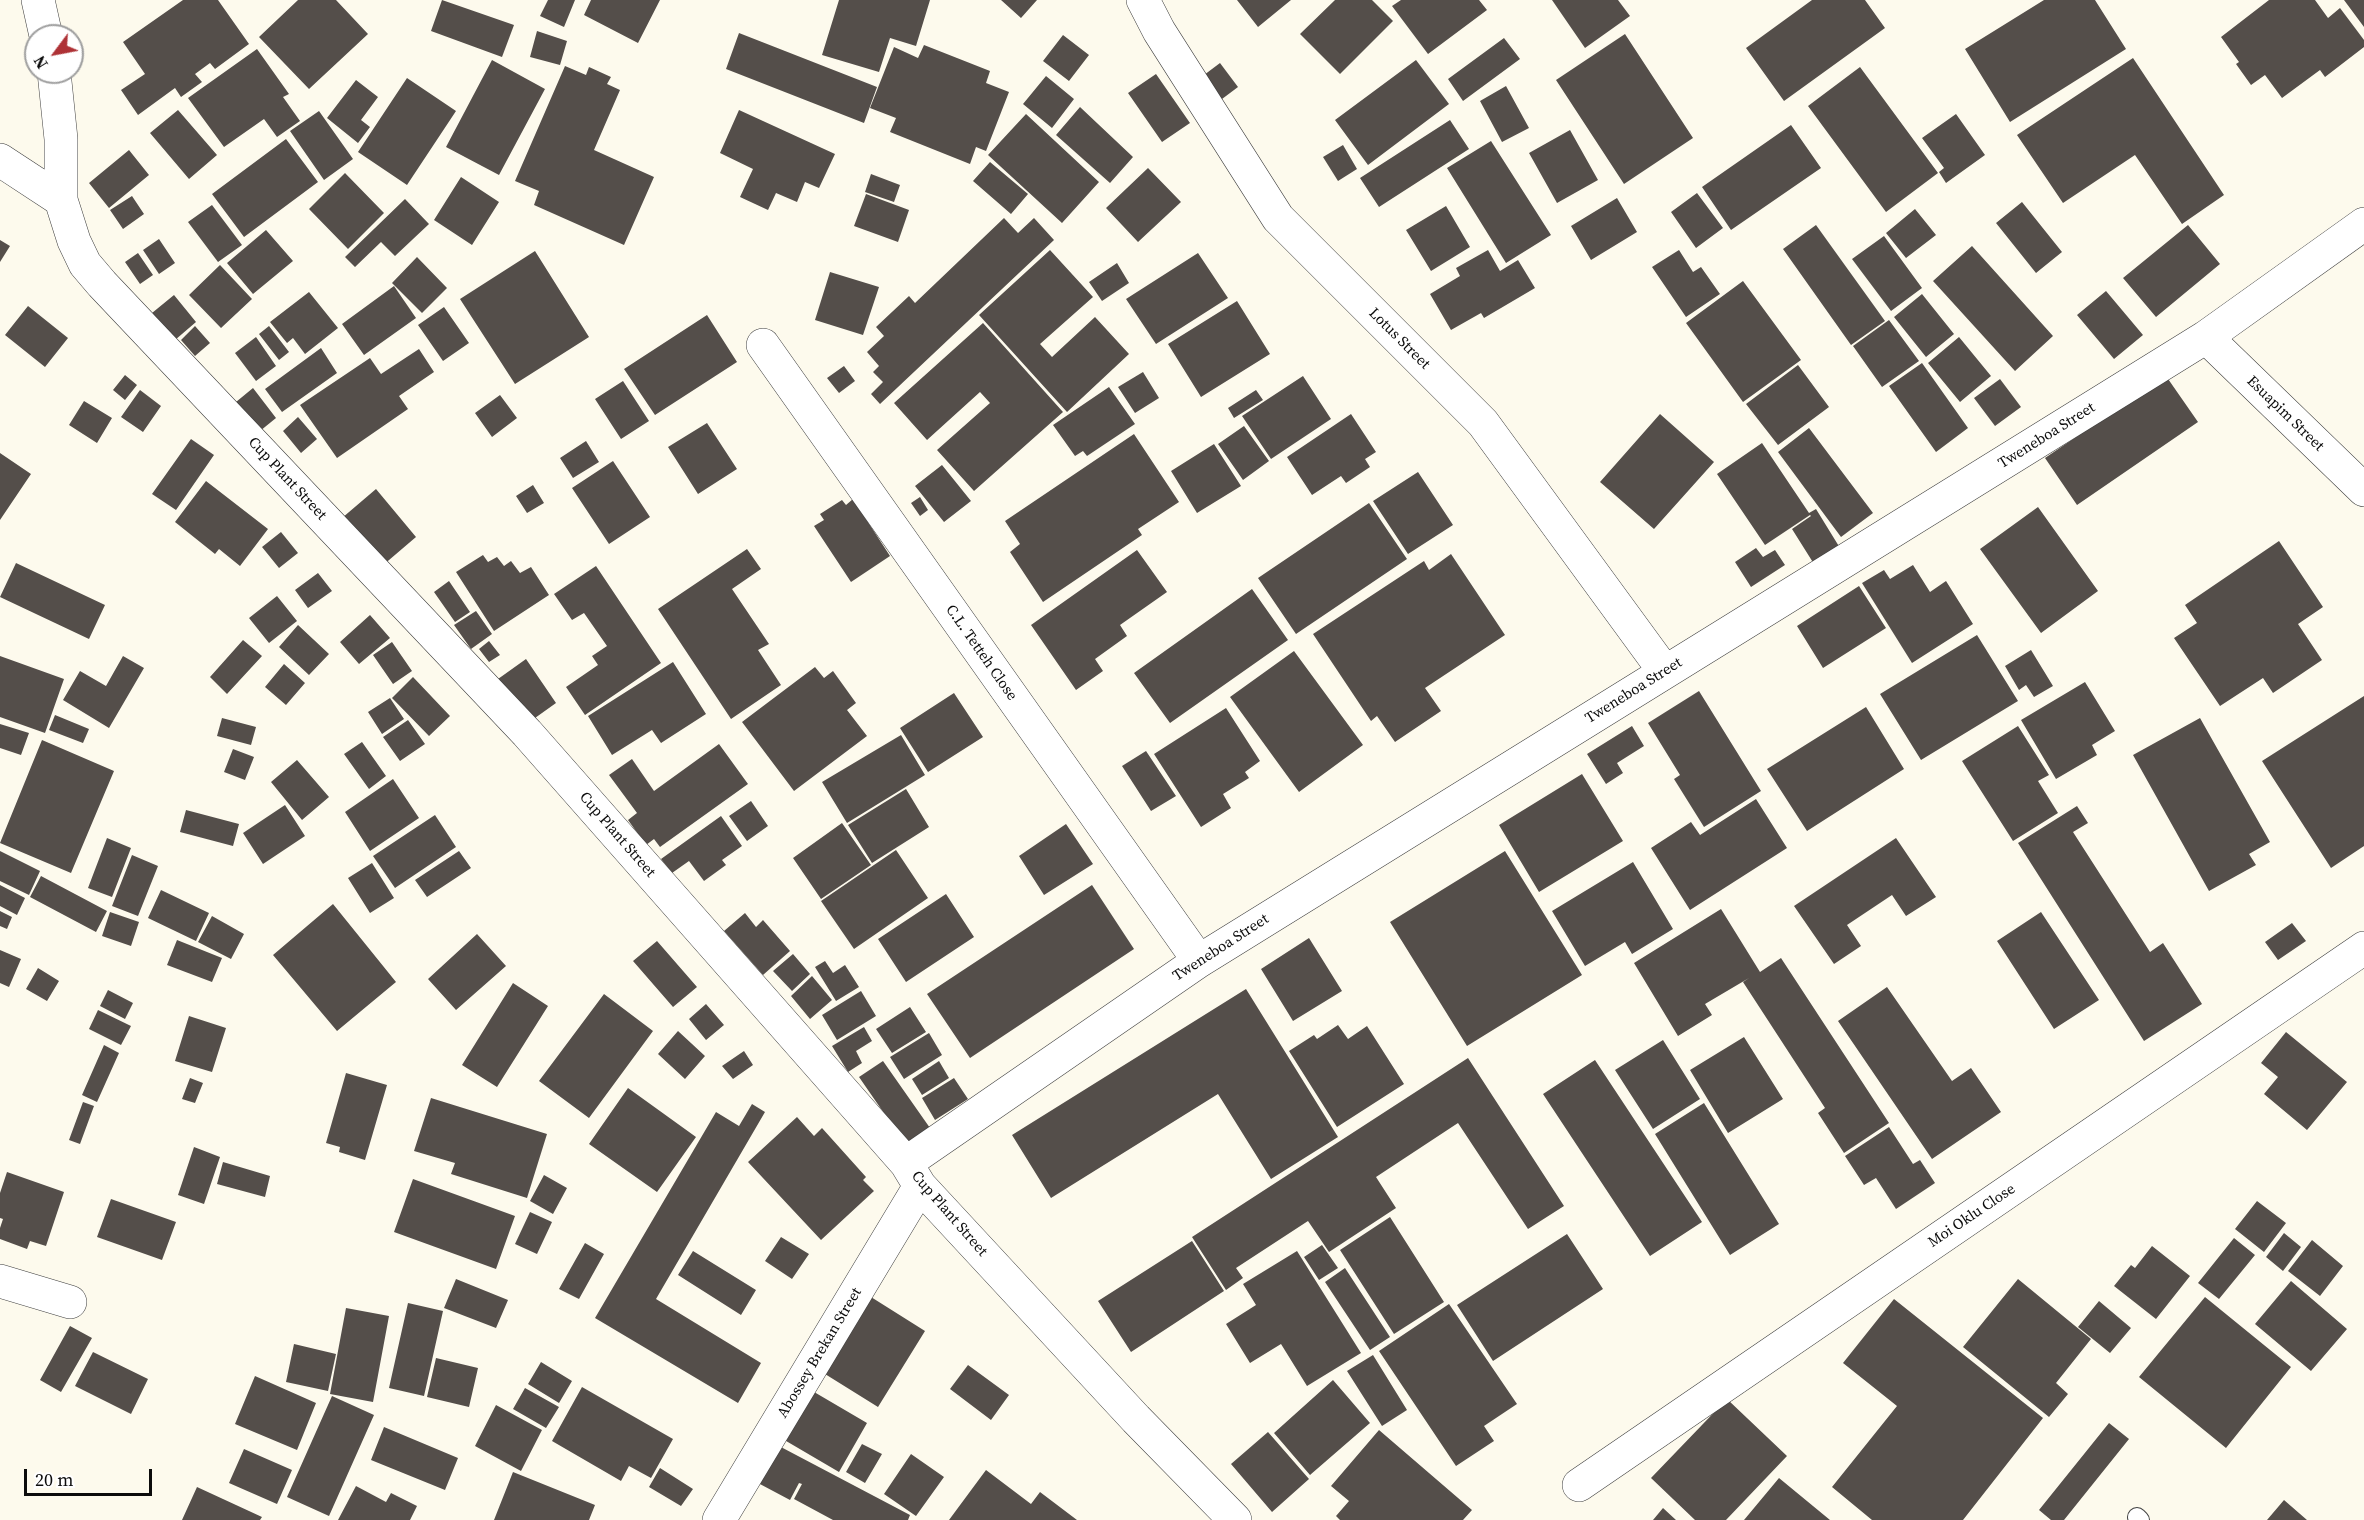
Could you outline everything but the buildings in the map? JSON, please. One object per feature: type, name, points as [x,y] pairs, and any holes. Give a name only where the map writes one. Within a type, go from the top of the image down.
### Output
[{"type":"street","points":[[38,0],[43,24]]},
{"type":"street","name":"Lotus Street","points":[[1143,0],[1159,31],[1278,218],[1483,423],[1665,672]]},
{"type":"street","name":"Cup Plant Street","points":[[55,84],[61,139],[61,200],[74,241],[86,264],[102,284],[527,732],[913,1175],[1136,1419],[1235,1520]]},
{"type":"street","points":[[0,160],[61,200]]},
{"type":"street","name":"Tweneboa Street","points":[[913,1175],[1199,961],[2206,337],[2364,224]]},
{"type":"street","name":"Esuapim Street","points":[[2206,337],[2364,490]]},
{"type":"street","name":"C.L. Tetteh Close","points":[[763,345],[1199,961]]},
{"type":"street","name":"Moi Oklu Close","points":[[1579,1485],[2364,948]]},
{"type":"street","name":"Abossey Brekan Street","points":[[719,1520],[913,1175]]},
{"type":"street","points":[[0,1281],[70,1302]]}]
